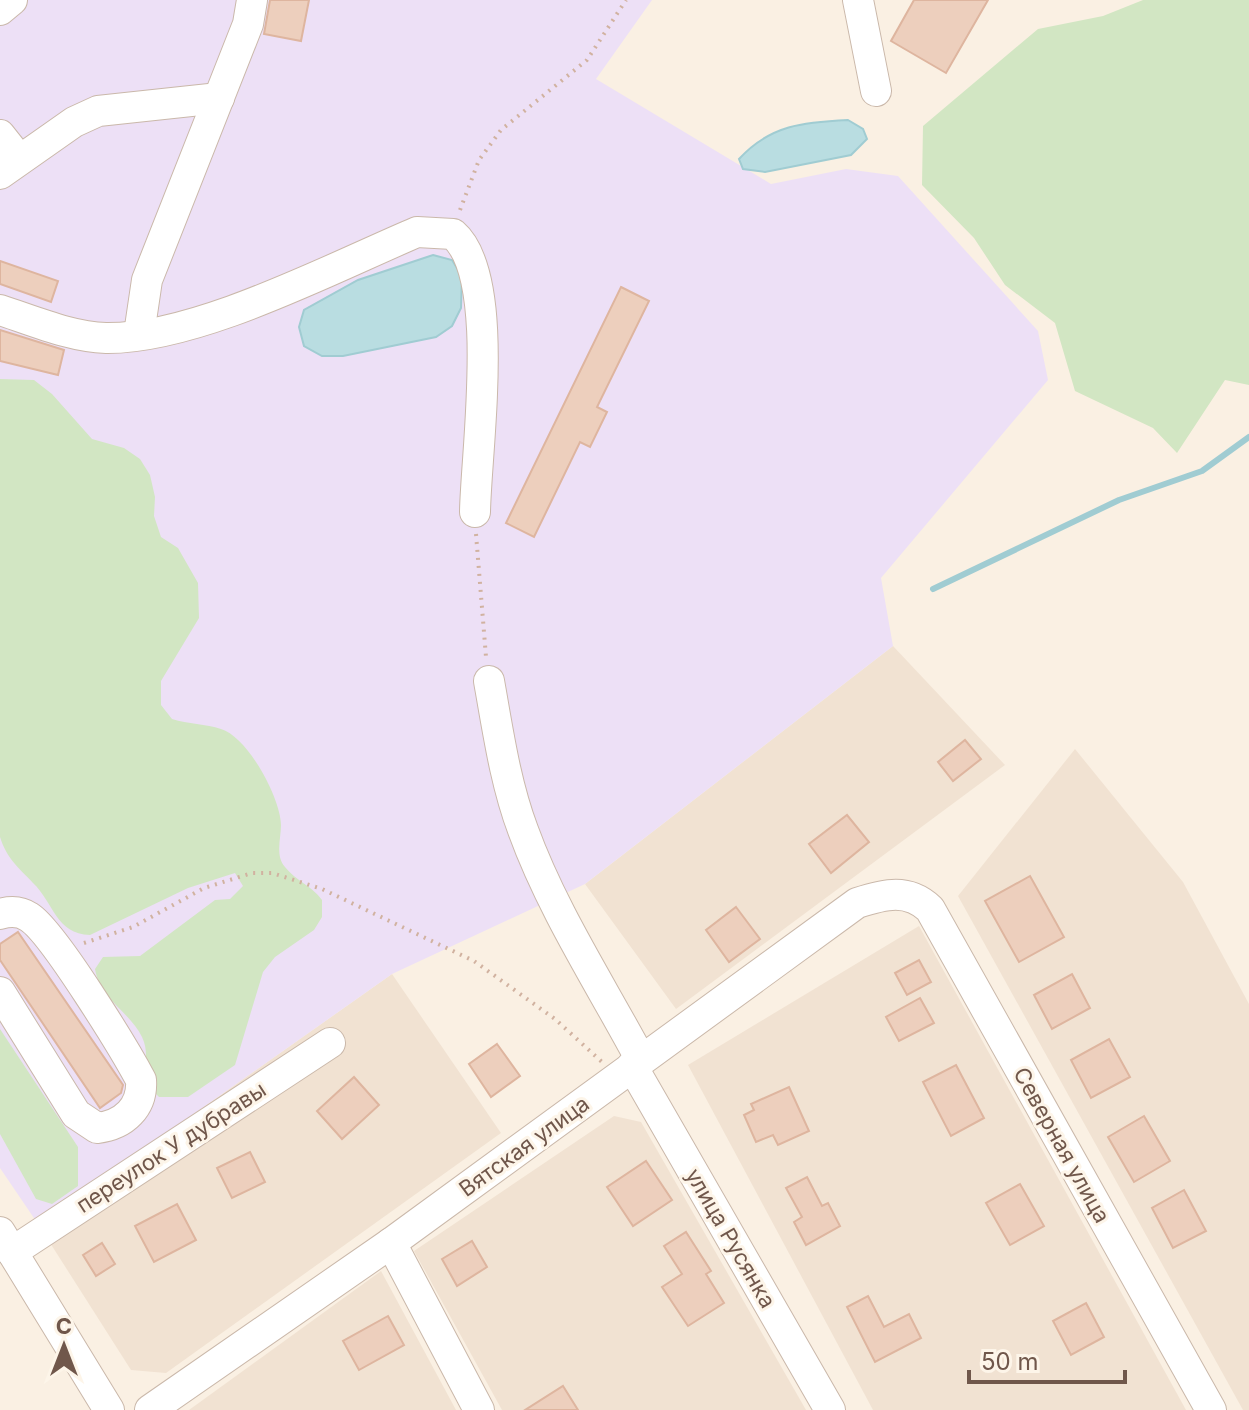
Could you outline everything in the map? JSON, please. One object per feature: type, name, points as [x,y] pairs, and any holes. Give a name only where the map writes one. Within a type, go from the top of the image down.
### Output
[{"type":"street","points":[[0,10],[12,0]]},
{"type":"street","points":[[139,334],[147,280],[248,24],[252,0]]},
{"type":"street","points":[[858,0],[876,91]]},
{"type":"street","points":[[6,156],[98,111],[219,98]]},
{"type":"street","points":[[0,310],[79,334],[106,338],[183,328],[417,232],[453,234],[467,250],[483,335],[475,512]]},
{"type":"street","name":"улица Русянка","points":[[489,681],[508,783],[523,831],[631,1068],[830,1410]]},
{"type":"street","name":"Вятская улица","points":[[150,1410],[391,1243],[857,903],[901,893]]},
{"type":"street","name":"Северная улица","points":[[901,893],[919,899],[930,909],[1211,1410]]},
{"type":"street","points":[[0,912],[14,911],[28,916],[56,948],[141,1080],[142,1097],[137,1108],[110,1126],[97,1128],[76,1114],[0,992]]},
{"type":"street","name":"переулок У дубравы","points":[[6,1242],[330,1043]]},
{"type":"street","points":[[6,1242],[109,1410]]},
{"type":"street","points":[[391,1243],[479,1410]]},
{"type":"path","points":[[453,234],[465,190],[479,160],[501,130],[587,60],[626,0]]},
{"type":"path","points":[[475,512],[478,578],[489,681]]},
{"type":"path","points":[[56,948],[133,927],[204,888],[252,873],[272,873],[322,889],[474,961],[631,1068]]},
{"type":"shaded area","points":[[0,0],[652,0],[596,79],[771,184],[846,169],[898,176],[1038,331],[1048,380],[881,578],[893,646],[585,884],[392,974],[38,1224],[0,1168]]},
{"type":"shaded area","points":[[893,646],[1005,765],[676,1009],[585,884]]},
{"type":"shaded area","points":[[1075,749],[1183,882],[1249,1004],[1249,1410],[1243,1410],[958,896]]},
{"type":"shaded area","points":[[919,926],[1186,1410],[873,1410],[688,1065]]},
{"type":"shaded area","points":[[392,974],[501,1133],[166,1373],[131,1370],[38,1224]]},
{"type":"shaded area","points":[[614,1116],[641,1122],[806,1410],[502,1410],[414,1251]]},
{"type":"shaded area","points":[[381,1271],[456,1410],[189,1410]]},
{"type":"green space","points":[[1143,0],[1249,0],[1249,385],[1225,380],[1177,453],[1153,428],[1075,391],[1055,323],[1005,285],[974,238],[922,185],[923,126],[1038,29],[1103,16]]},
{"type":"green space","points":[[0,379],[34,380],[52,394],[92,439],[124,448],[140,459],[150,475],[155,497],[154,516],[161,537],[178,548],[198,583],[199,618],[161,681],[161,705],[172,719],[231,734],[252,756],[269,785],[280,814],[279,852],[282,863],[322,900],[322,917],[314,930],[275,957],[263,972],[235,1065],[188,1097],[159,1097],[152,1089],[146,1074],[142,1037],[103,989],[95,969],[103,957],[140,956],[215,900],[230,899],[243,886],[235,873],[188,888],[90,935],[70,929],[63,923],[10,857],[0,837]]},
{"type":"green space","points":[[0,1029],[78,1147],[78,1186],[52,1204],[36,1199],[0,1134]]},
{"type":"water","points":[[848,120],[863,129],[867,139],[851,155],[765,172],[743,169],[739,159],[776,132],[802,124]]},
{"type":"water","points":[[433,255],[452,260],[462,276],[461,308],[452,326],[436,337],[343,356],[322,356],[304,346],[299,327],[304,310],[358,280]]},
{"type":"building","points":[[270,0],[309,0],[301,41],[264,34]]},
{"type":"building","points":[[914,0],[988,0],[946,73],[891,41]]},
{"type":"building","points":[[0,261],[58,281],[51,302],[0,284]]},
{"type":"building","points":[[621,287],[649,301],[597,407],[607,412],[590,447],[580,442],[534,537],[506,523]]},
{"type":"building","points":[[0,330],[64,350],[58,375],[0,361]]},
{"type":"building","points":[[965,740],[981,759],[953,781],[938,762]]},
{"type":"building","points":[[847,815],[869,842],[831,873],[809,844]]},
{"type":"building","points":[[1030,876],[1064,937],[1019,962],[985,901]]},
{"type":"building","points":[[736,907],[760,939],[729,962],[706,930]]},
{"type":"building","points":[[18,932],[123,1085],[121,1093],[100,1108],[0,960],[0,944]]},
{"type":"building","points":[[919,960],[931,982],[907,995],[895,973]]},
{"type":"building","points":[[1072,974],[1090,1008],[1052,1029],[1034,995]]},
{"type":"building","points":[[920,998],[934,1023],[899,1041],[886,1017]]},
{"type":"building","points":[[1109,1039],[1130,1077],[1091,1098],[1071,1060]]},
{"type":"building","points":[[497,1044],[520,1076],[491,1097],[469,1064]]},
{"type":"building","points":[[956,1065],[984,1118],[951,1136],[923,1082]]},
{"type":"building","points":[[354,1077],[379,1105],[342,1139],[317,1111]]},
{"type":"building","points":[[789,1087],[809,1131],[778,1145],[773,1135],[756,1142],[744,1115],[754,1110],[751,1104]]},
{"type":"building","points":[[1144,1116],[1170,1161],[1134,1182],[1108,1137]]},
{"type":"building","points":[[250,1152],[265,1182],[232,1198],[217,1168]]},
{"type":"building","points":[[646,1161],[672,1200],[633,1226],[607,1187]]},
{"type":"building","points":[[807,1177],[822,1206],[828,1203],[840,1226],[806,1245],[794,1222],[802,1217],[786,1188]]},
{"type":"building","points":[[1020,1184],[1044,1226],[1010,1245],[986,1203]]},
{"type":"building","points":[[1184,1190],[1206,1231],[1173,1248],[1152,1208]]},
{"type":"building","points":[[177,1204],[196,1240],[154,1262],[135,1226]]},
{"type":"building","points":[[686,1232],[711,1271],[706,1274],[724,1303],[688,1326],[662,1287],[682,1274],[664,1246]]},
{"type":"building","points":[[472,1241],[487,1267],[457,1286],[442,1259]]},
{"type":"building","points":[[102,1243],[115,1264],[96,1276],[83,1255]]},
{"type":"building","points":[[868,1296],[884,1327],[909,1314],[921,1338],[875,1362],[847,1307]]},
{"type":"building","points":[[1086,1303],[1104,1337],[1071,1355],[1053,1321]]},
{"type":"building","points":[[388,1316],[404,1345],[359,1370],[343,1341]]},
{"type":"building","points":[[563,1386],[578,1410],[525,1410]]},
{"type":"waterway","points":[[933,589],[1119,500],[1202,471],[1249,437]]}]
